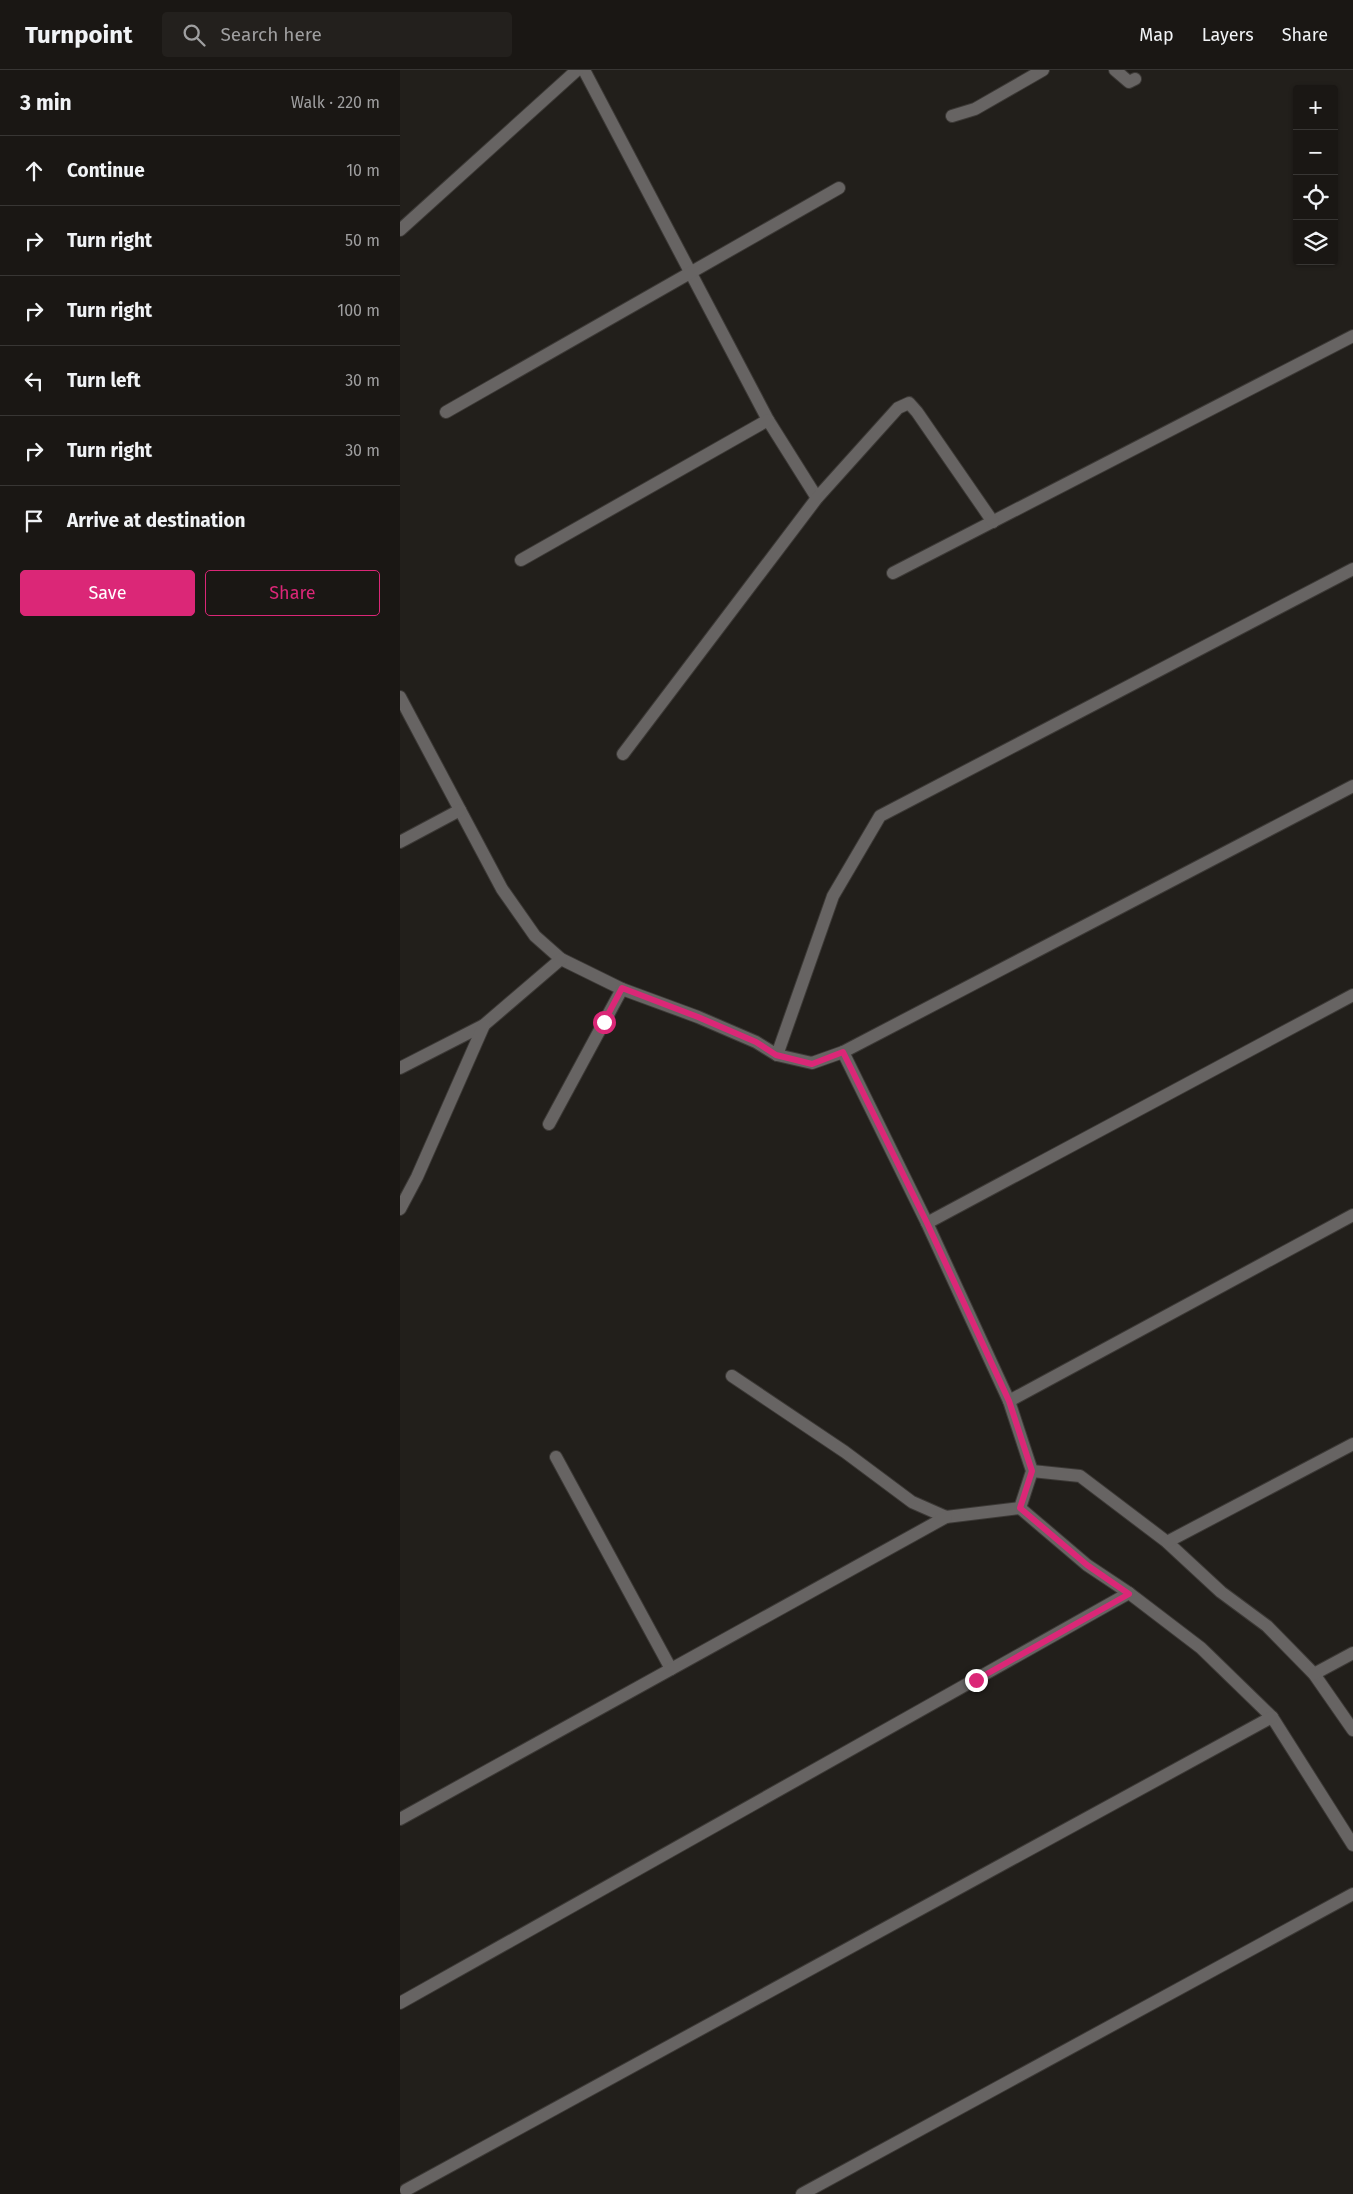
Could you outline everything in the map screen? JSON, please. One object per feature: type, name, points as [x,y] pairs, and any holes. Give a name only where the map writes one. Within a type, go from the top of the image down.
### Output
[{"type":"street","points":[[400,230],[577,70]]},
{"type":"street","points":[[584,70],[689,273],[768,420],[817,498]]},
{"type":"street","points":[[952,116],[975,110],[1043,70]]},
{"type":"street","points":[[1115,70],[1130,82],[1135,79]]},
{"type":"street","points":[[446,412],[839,188]]},
{"type":"street","points":[[893,574],[1353,336]]},
{"type":"street","points":[[623,754],[817,498],[898,408],[909,403],[993,522]]},
{"type":"street","points":[[521,560],[768,420]]},
{"type":"street","points":[[776,1055],[833,896],[880,816],[1353,569]]},
{"type":"street","points":[[400,697],[502,889],[535,936],[561,959],[622,988],[698,1017],[756,1042],[776,1055],[812,1064],[843,1052],[1353,786]]},
{"type":"street","points":[[400,842],[460,810]]},
{"type":"street","points":[[400,1068],[484,1025],[561,959]]},
{"type":"street","points":[[549,1124],[622,988]]},
{"type":"street","points":[[927,1223],[1353,995]]},
{"type":"street","points":[[400,1209],[417,1177],[484,1025]]},
{"type":"street","points":[[843,1052],[927,1223],[1009,1401],[1032,1471],[1020,1508]]},
{"type":"street","points":[[1009,1401],[1353,1214]]},
{"type":"street","points":[[732,1376],[846,1452],[912,1502],[946,1517]]},
{"type":"street","points":[[1167,1542],[1353,1444]]},
{"type":"street","points":[[556,1457],[671,1669]]},
{"type":"street","points":[[1032,1471],[1080,1476],[1167,1542],[1222,1592],[1267,1626],[1314,1674],[1353,1730]]},
{"type":"street","points":[[400,1819],[946,1517],[1020,1508],[1087,1565],[1201,1648],[1272,1717],[1353,1845]]},
{"type":"street","points":[[400,2003],[1129,1594]]},
{"type":"street","points":[[1314,1674],[1353,1654]]},
{"type":"street","points":[[405,2188],[1272,1717]]},
{"type":"street","points":[[802,2194],[1353,1894]]},
{"type":"route","points":[[604,1022],[622,988],[698,1017],[756,1042],[776,1055],[812,1064],[843,1052],[927,1223],[1009,1401],[1032,1471],[1020,1508],[1087,1565],[1129,1594],[976,1680]]}]
